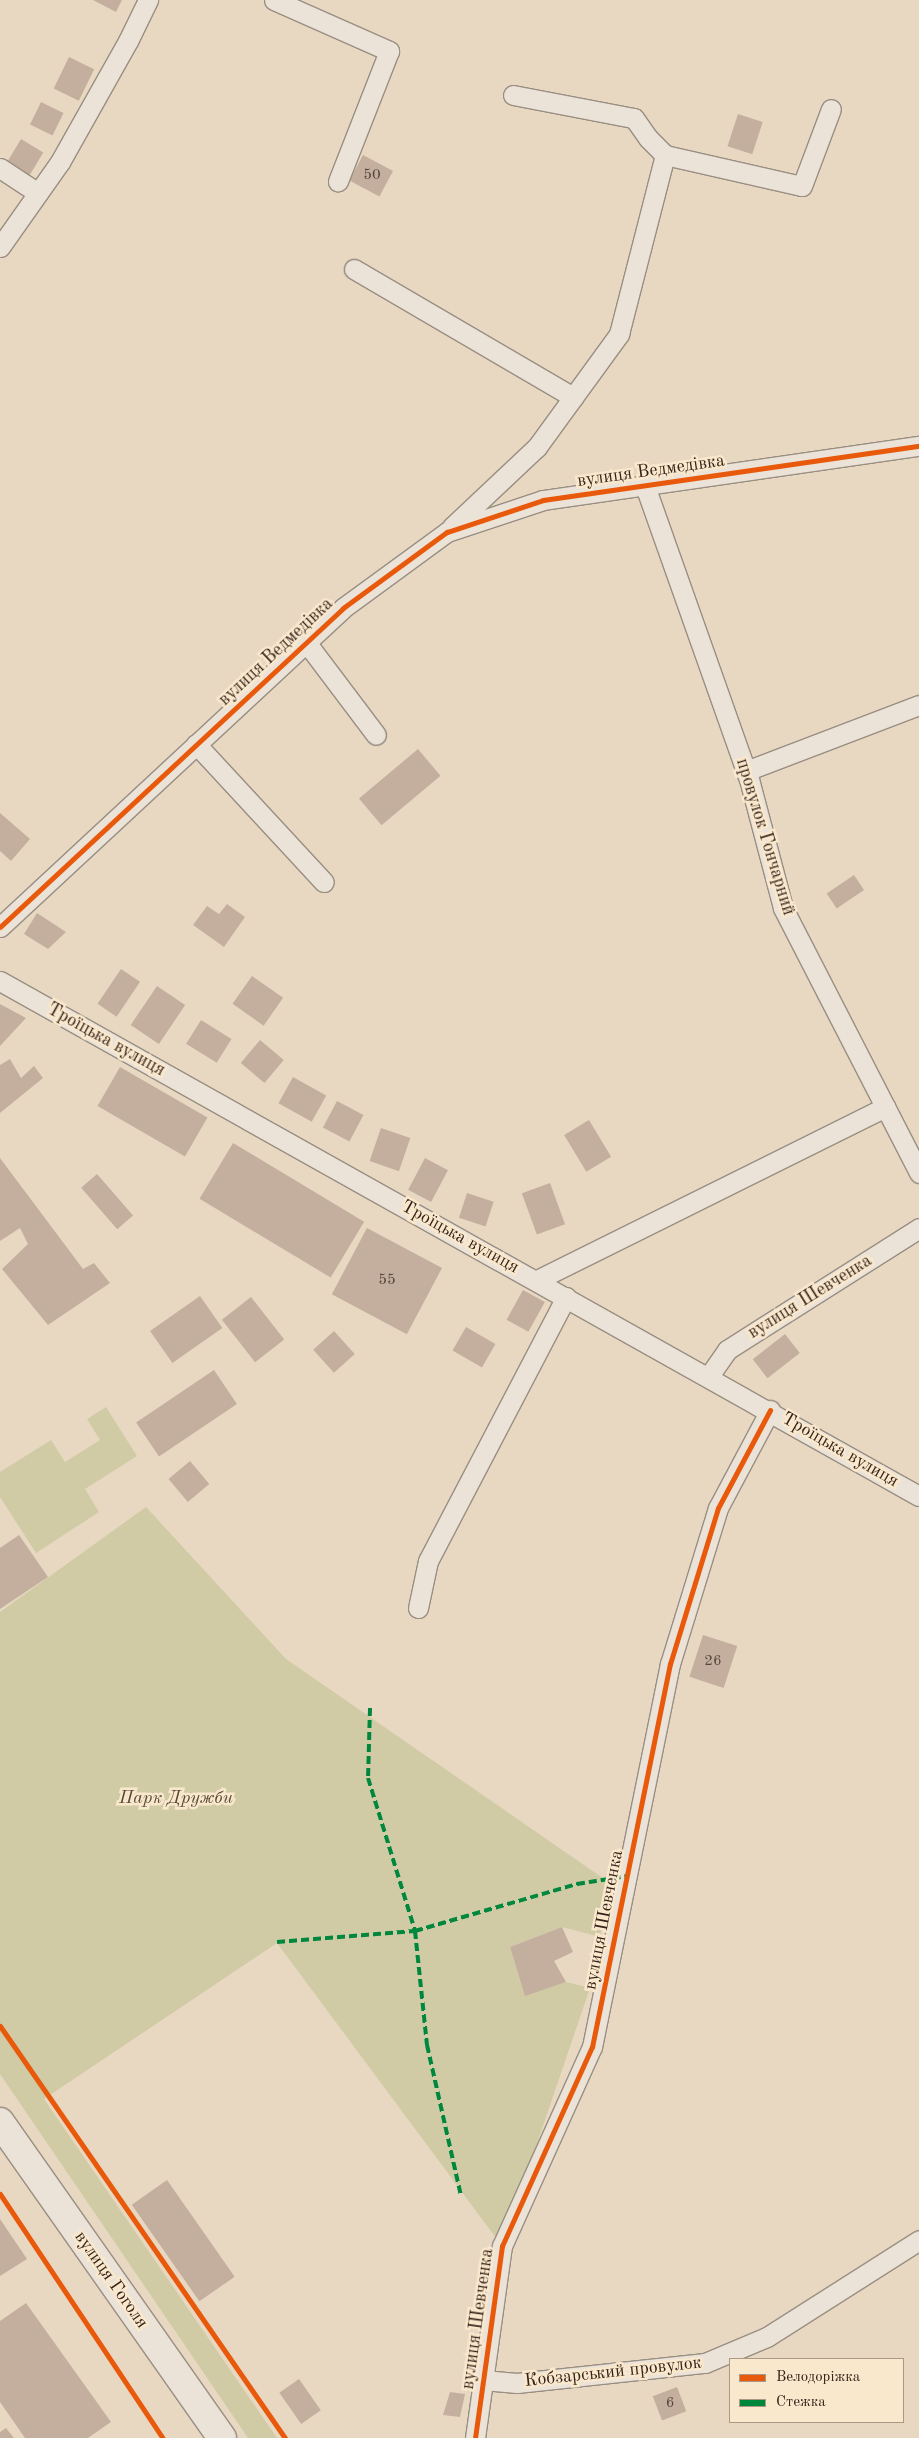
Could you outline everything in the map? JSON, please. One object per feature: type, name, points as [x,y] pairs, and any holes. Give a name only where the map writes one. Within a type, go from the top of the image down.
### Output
[{"type":"street","points":[[0,247],[60,162],[128,41],[148,0]]},
{"type":"street","points":[[274,0],[390,51],[338,181]]},
{"type":"street","points":[[513,94],[634,118],[648,138],[665,155],[802,186],[831,109]]},
{"type":"street","points":[[447,532],[537,447],[619,334],[665,155]]},
{"type":"street","points":[[0,168],[38,193]]},
{"type":"street","points":[[354,269],[573,397]]},
{"type":"street","name":"вулиця Ведмедівка","points":[[0,927],[343,608],[447,532],[543,500],[919,446]]},
{"type":"street","name":"провулок Гончарний","points":[[644,486],[746,771],[783,908],[919,1173]]},
{"type":"street","points":[[306,642],[376,735]]},
{"type":"street","points":[[746,771],[919,705]]},
{"type":"street","points":[[196,744],[324,882]]},
{"type":"street","name":"Троїцька вулиця","points":[[0,981],[770,1410],[919,1496]]},
{"type":"street","points":[[537,1280],[885,1107]]},
{"type":"street","name":"вулиця Шевченка","points":[[709,1376],[727,1350],[919,1228]]},
{"type":"street","points":[[418,1608],[428,1561],[566,1296]]},
{"type":"street","name":"вулиця Шевченка","points":[[475,2438],[502,2246],[592,2047],[670,1664],[718,1508],[770,1410]]},
{"type":"street","name":"вулиця Гоголя","points":[[1,2125],[222,2438]]},
{"type":"street","name":"Кобзарський провулок","points":[[483,2380],[517,2383],[705,2363],[767,2337],[919,2240]]},
{"type":"green space","points":[[106,1407],[137,1456],[85,1489],[99,1512],[36,1553],[0,1497],[0,1472],[51,1440],[65,1462],[100,1440],[87,1419]]},
{"type":"green space","name":"Парк Дружби","points":[[146,1507],[286,1659],[610,1883],[600,1937],[562,1927],[510,1947],[525,1995],[566,1982],[590,1988],[502,2246],[277,1943],[44,2099],[277,2438],[248,2438],[0,2074],[0,1612]]},
{"type":"building","points":[[93,0],[122,0],[116,12]]},
{"type":"building","points":[[69,57],[94,69],[79,101],[54,88]]},
{"type":"building","points":[[41,102],[63,113],[53,135],[30,124]]},
{"type":"building","points":[[738,114],[763,122],[752,154],[727,146]]},
{"type":"building","points":[[21,139],[43,152],[29,176],[7,163]]},
{"type":"building","points":[[363,155],[393,171],[379,197],[349,181]]},
{"type":"building","points":[[418,749],[440,776],[382,825],[359,798]]},
{"type":"building","points":[[0,813],[30,839],[11,861],[0,851]]},
{"type":"building","points":[[854,875],[864,890],[837,908],[827,893]]},
{"type":"building","points":[[227,904],[245,917],[224,947],[193,925],[207,906],[219,914]]},
{"type":"building","points":[[37,913],[66,932],[48,949],[24,934]]},
{"type":"building","points":[[121,969],[140,982],[117,1017],[98,1004]]},
{"type":"building","points":[[252,976],[283,998],[264,1026],[232,1004]]},
{"type":"building","points":[[157,986],[185,1005],[159,1044],[131,1025]]},
{"type":"building","points":[[0,1004],[26,1018],[0,1046]]},
{"type":"building","points":[[201,1020],[232,1039],[217,1063],[186,1044]]},
{"type":"building","points":[[260,1040],[284,1060],[264,1083],[241,1063]]},
{"type":"building","points":[[10,1059],[21,1078],[34,1066],[43,1078],[0,1113],[0,1065]]},
{"type":"building","points":[[120,1067],[207,1118],[185,1156],[98,1106]]},
{"type":"building","points":[[293,1077],[326,1095],[312,1122],[278,1103]]},
{"type":"building","points":[[337,1101],[363,1115],[349,1142],[323,1127]]},
{"type":"building","points":[[589,1120],[611,1157],[586,1172],[564,1135]]},
{"type":"building","points":[[381,1128],[410,1138],[399,1171],[370,1161]]},
{"type":"building","points":[[233,1143],[364,1222],[331,1278],[200,1199]]},
{"type":"building","points":[[0,1158],[83,1269],[94,1263],[110,1283],[48,1325],[2,1269],[28,1244],[20,1228],[0,1241]]},
{"type":"building","points":[[425,1158],[448,1170],[431,1202],[408,1190]]},
{"type":"building","points":[[97,1174],[133,1216],[117,1229],[81,1188]]},
{"type":"building","points":[[550,1183],[565,1224],[537,1235],[522,1193]]},
{"type":"building","points":[[467,1193],[494,1202],[486,1226],[459,1218]]},
{"type":"building","points":[[367,1228],[442,1268],[407,1334],[332,1294]]},
{"type":"building","points":[[523,1290],[545,1302],[528,1332],[507,1320]]},
{"type":"building","points":[[200,1296],[222,1328],[172,1363],[150,1331]]},
{"type":"building","points":[[251,1297],[284,1340],[255,1362],[222,1320]]},
{"type":"building","points":[[466,1327],[495,1344],[482,1367],[452,1350]]},
{"type":"building","points":[[334,1331],[355,1354],[334,1373],[313,1350]]},
{"type":"building","points":[[785,1334],[800,1353],[767,1378],[753,1359]]},
{"type":"building","points":[[214,1370],[237,1404],[159,1457],[136,1423]]},
{"type":"building","points":[[190,1461],[209,1484],[188,1502],[169,1479]]},
{"type":"building","points":[[19,1535],[48,1577],[0,1609],[0,1548]]},
{"type":"building","points":[[703,1635],[737,1646],[724,1688],[689,1677]]},
{"type":"building","points":[[562,1927],[573,1952],[554,1961],[566,1982],[525,1996],[510,1947]]},
{"type":"building","points":[[167,2180],[235,2277],[199,2301],[132,2205]]},
{"type":"building","points":[[0,2219],[27,2259],[0,2276]]},
{"type":"building","points":[[26,2303],[111,2422],[88,2438],[25,2438],[0,2402],[0,2321]]},
{"type":"building","points":[[299,2379],[321,2410],[301,2424],[279,2393]]},
{"type":"building","points":[[677,2387],[686,2411],[662,2421],[653,2396]]},
{"type":"building","points":[[450,2392],[465,2394],[460,2417],[443,2415]]},
{"type":"building","points":[[6,2428],[14,2438],[0,2438],[0,2432]]},
{"type":"marked path","points":[[370,1708],[368,1778],[415,1931],[427,2045],[461,2196]]},
{"type":"marked path","points":[[277,1942],[415,1931],[577,1884],[627,1876]]},
{"type":"cycle path","points":[[0,927],[343,608],[447,532],[543,500],[919,446]]},
{"type":"cycle path","points":[[475,2438],[502,2246],[592,2047],[670,1664],[718,1508],[770,1410]]},
{"type":"cycle path","points":[[0,2026],[285,2438]]},
{"type":"cycle path","points":[[0,2194],[163,2438]]}]
